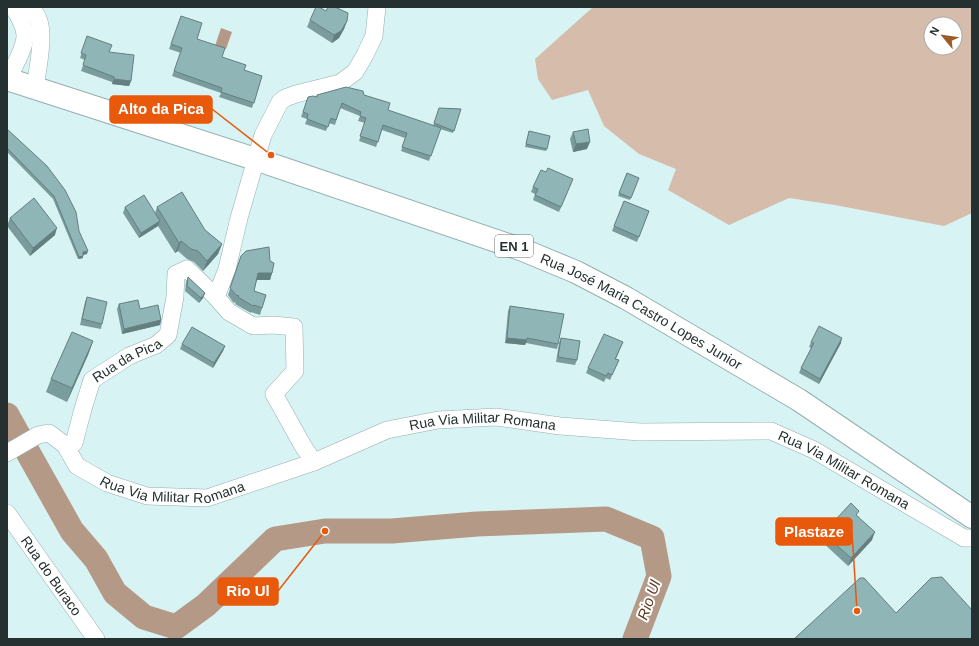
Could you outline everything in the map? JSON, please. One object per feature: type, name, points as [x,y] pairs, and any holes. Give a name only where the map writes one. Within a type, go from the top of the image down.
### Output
[{"type":"main road","name":"Rua José Maria Castro Lopes Junior","points":[[8,79],[255,159],[524,250],[576,272],[626,298],[799,400],[972,517]]},
{"type":"street","points":[[8,79],[20,53],[25,35],[19,16],[13,7]]},
{"type":"street","points":[[22,7],[34,12],[41,25],[42,40],[35,88]]},
{"type":"street","points":[[314,462],[303,446],[274,394],[295,371],[294,327],[273,325],[253,326],[230,312],[216,297],[227,269],[238,218],[255,159],[263,135],[280,102],[285,98],[296,94],[340,84],[355,72],[374,36],[377,7]]},
{"type":"street","name":"Rua da Pica","points":[[65,446],[74,444],[92,380],[129,356],[156,345],[168,335],[175,296],[176,274],[187,269],[216,297]]},
{"type":"street","name":"Rua Via Militar Romana","points":[[7,453],[38,435],[49,433],[65,446],[77,466],[107,483],[147,496],[208,498],[314,462],[387,430],[438,420],[496,417],[560,426],[640,432],[771,431],[814,450],[964,538],[972,538]]},
{"type":"street","name":"Rua do Buraco","points":[[7,513],[96,639]]},
{"type":"shaded area","points":[[593,7],[972,7],[972,213],[944,226],[835,205],[789,198],[729,225],[668,190],[676,169],[639,154],[604,126],[588,90],[552,100],[538,79],[535,59]]},
{"type":"shaded area","points":[[221,28],[232,32],[226,49],[215,46]]},
{"type":"building","points":[[316,7],[326,11],[328,7],[335,7],[348,13],[347,21],[341,31],[334,35],[310,20]]},
{"type":"building","points":[[181,16],[202,23],[197,39],[225,48],[222,57],[246,65],[244,70],[262,76],[254,103],[221,92],[222,88],[174,71],[182,48],[171,44]]},
{"type":"building","points":[[87,36],[112,45],[109,52],[134,55],[131,81],[114,79],[114,77],[83,65],[86,55],[81,53]]},
{"type":"building","points":[[346,87],[363,91],[364,95],[390,103],[388,110],[441,128],[431,156],[402,147],[407,133],[383,125],[378,142],[360,136],[366,118],[360,116],[361,112],[342,103],[336,120],[331,118],[328,127],[307,119],[308,114],[303,112],[308,97],[317,97],[317,95]]},
{"type":"building","points":[[439,108],[461,109],[454,131],[434,123]]},
{"type":"building","points":[[7,129],[47,166],[65,190],[76,212],[79,231],[88,251],[83,252],[83,256],[79,257],[54,196],[7,148]]},
{"type":"building","points":[[588,129],[590,142],[576,144],[573,132]]},
{"type":"building","points":[[529,131],[550,136],[547,149],[526,144]]},
{"type":"building","points":[[548,168],[573,179],[561,207],[535,195],[538,189],[533,187],[541,170],[546,172]]},
{"type":"building","points":[[627,173],[639,178],[631,198],[619,193]]},
{"type":"building","points":[[182,192],[205,230],[222,244],[207,261],[198,251],[191,249],[181,241],[179,243],[157,207]]},
{"type":"building","points":[[144,195],[160,221],[141,233],[125,207]]},
{"type":"building","points":[[34,198],[57,228],[33,248],[10,218]]},
{"type":"building","points":[[624,201],[649,211],[639,237],[614,226]]},
{"type":"building","points":[[269,247],[270,261],[274,263],[272,273],[258,273],[254,291],[266,295],[262,308],[253,306],[238,297],[239,296],[236,295],[230,288],[241,256],[246,251]]},
{"type":"building","points":[[188,277],[205,293],[201,298],[187,286]]},
{"type":"building","points":[[87,297],[107,302],[102,324],[82,319]]},
{"type":"building","points":[[138,300],[140,309],[158,305],[161,320],[124,329],[119,304]]},
{"type":"building","points":[[510,306],[564,314],[558,344],[527,338],[527,340],[507,338]]},
{"type":"building","points":[[819,326],[842,338],[820,379],[801,368],[814,343],[811,342]]},
{"type":"building","points":[[192,327],[225,346],[214,363],[182,344]]},
{"type":"building","points":[[72,332],[93,341],[72,388],[51,379]]},
{"type":"building","points":[[604,334],[623,342],[615,359],[619,360],[612,375],[608,373],[606,376],[588,368]]},
{"type":"building","points":[[561,338],[580,341],[577,360],[558,357]]},
{"type":"building","points":[[851,503],[859,511],[856,515],[875,532],[851,558],[823,533]]},
{"type":"building","points":[[942,577],[972,610],[972,639],[794,639],[860,578],[864,578],[896,613],[931,578]]},
{"type":"waterway","name":"Rio Ul","points":[[7,415],[72,531],[96,559],[115,593],[144,617],[176,627],[206,605],[275,539],[325,531],[392,531],[477,524],[606,519],[652,538],[659,576],[635,639]]},
{"type":"place","name":"Alto da Pica","points":[[271,155]]},
{"type":"place","name":"Rio Ul","points":[[325,531]]},
{"type":"place","name":"Plastaze","points":[[857,611]]}]
